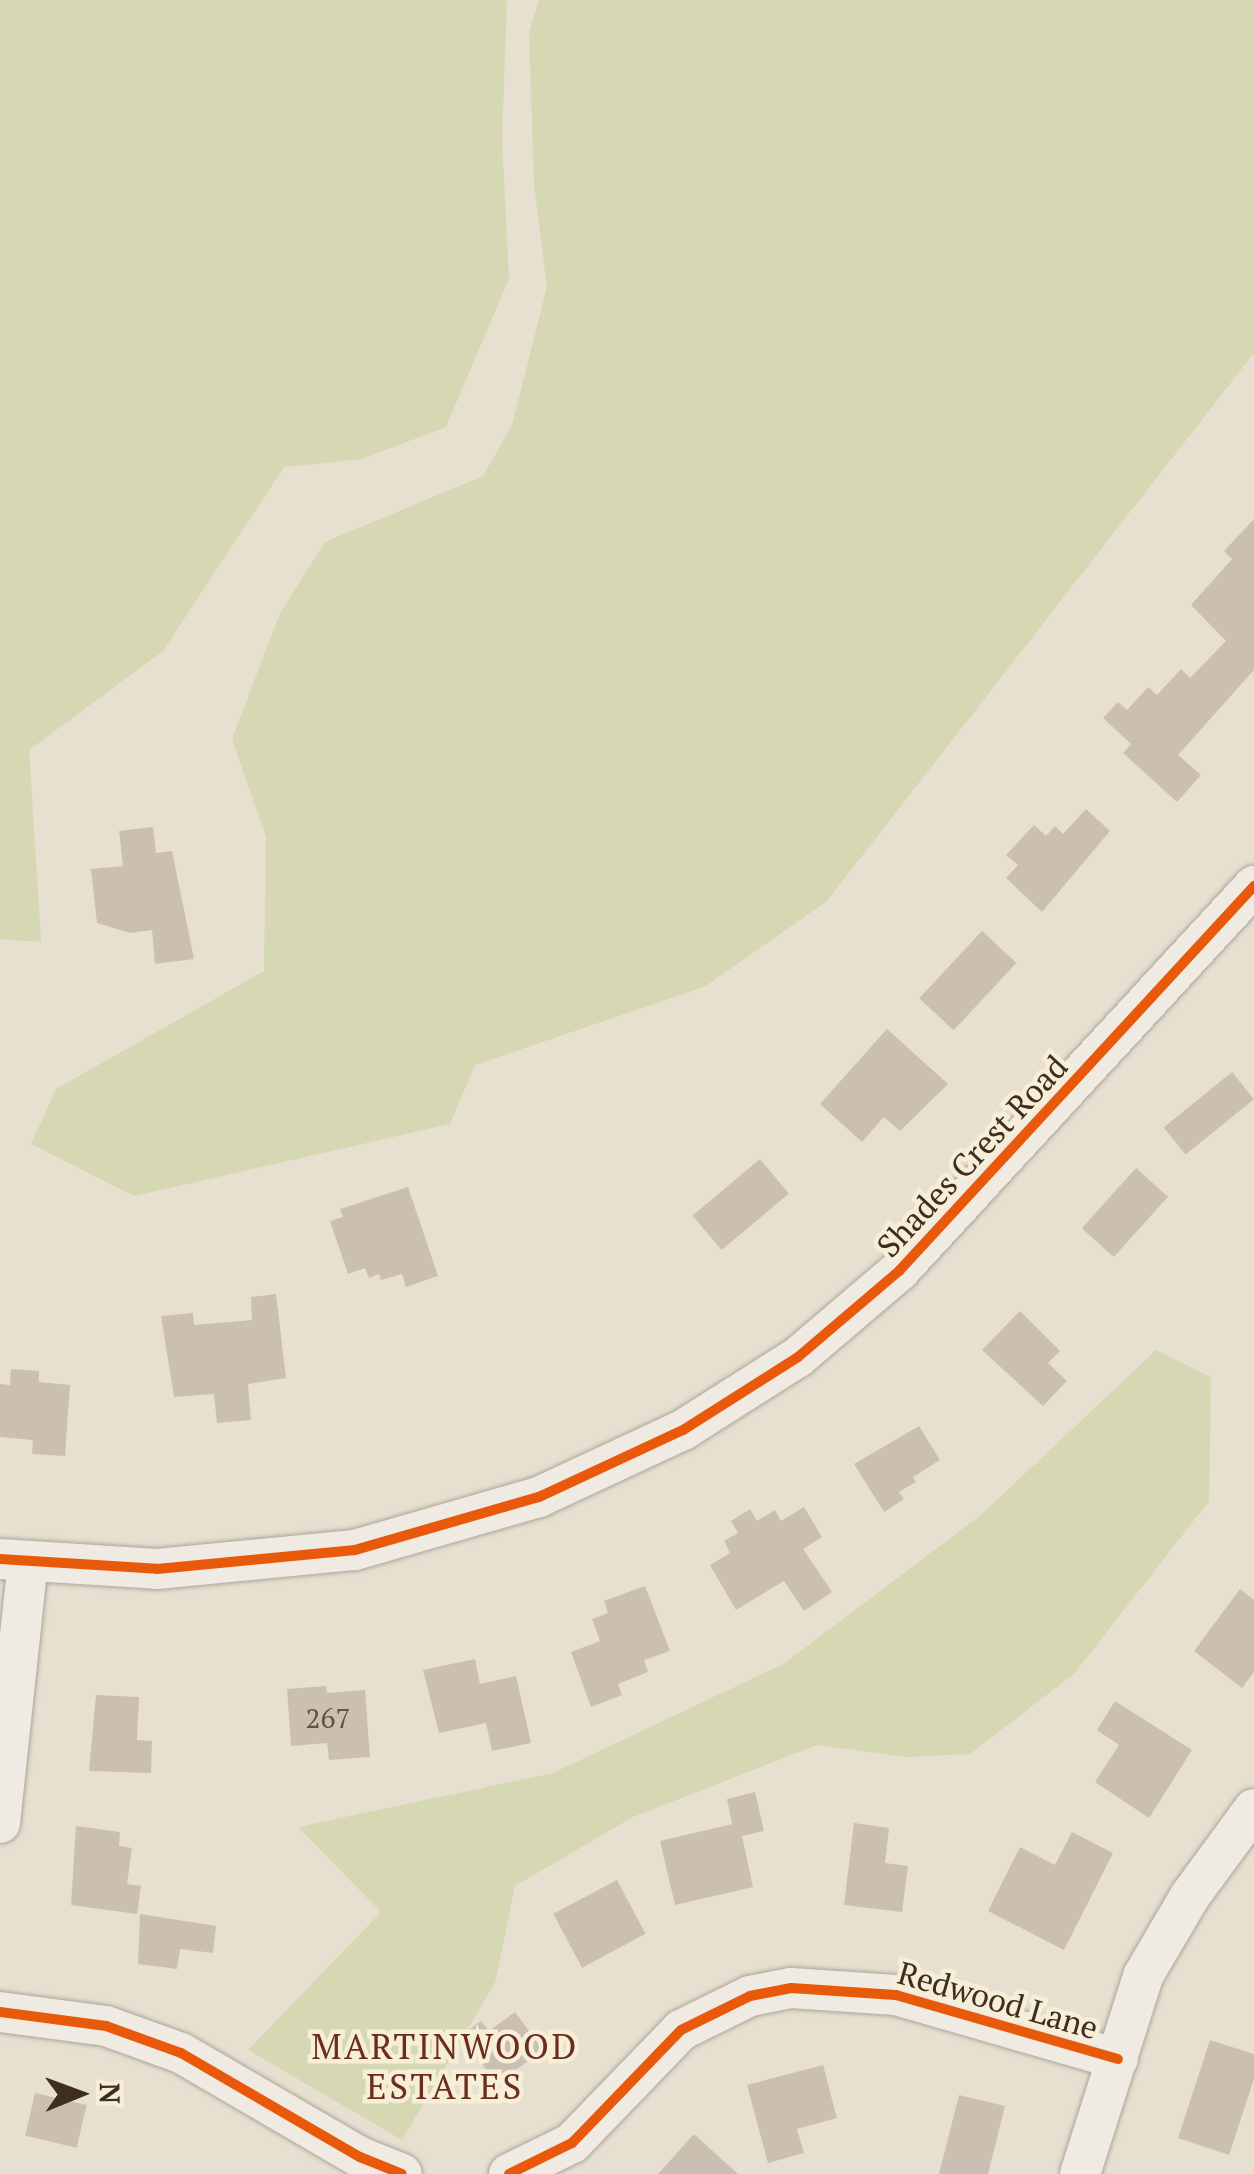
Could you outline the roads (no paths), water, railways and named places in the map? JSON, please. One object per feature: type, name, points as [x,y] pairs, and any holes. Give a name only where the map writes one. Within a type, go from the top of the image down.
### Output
[{"type":"street","name":"Shades Crest Road","points":[[14,1561],[202,1568],[355,1550],[539,1497],[683,1430],[798,1356],[899,1271],[1254,886]]},
{"type":"street","points":[[0,1823],[14,1561]]},
{"type":"street","points":[[1080,2174],[1143,1976],[1164,1936],[1254,1809]]},
{"type":"street","name":"Redwood Lane","points":[[509,2174],[572,2143],[682,2030],[764,1993],[825,1986],[896,1995],[1118,2060]]},
{"type":"street","points":[[0,2012],[106,2026],[182,2052],[360,2157],[402,2174]]},
{"type":"district","name":"MARTINWOOD ESTATES","points":[[445,2066]]}]
